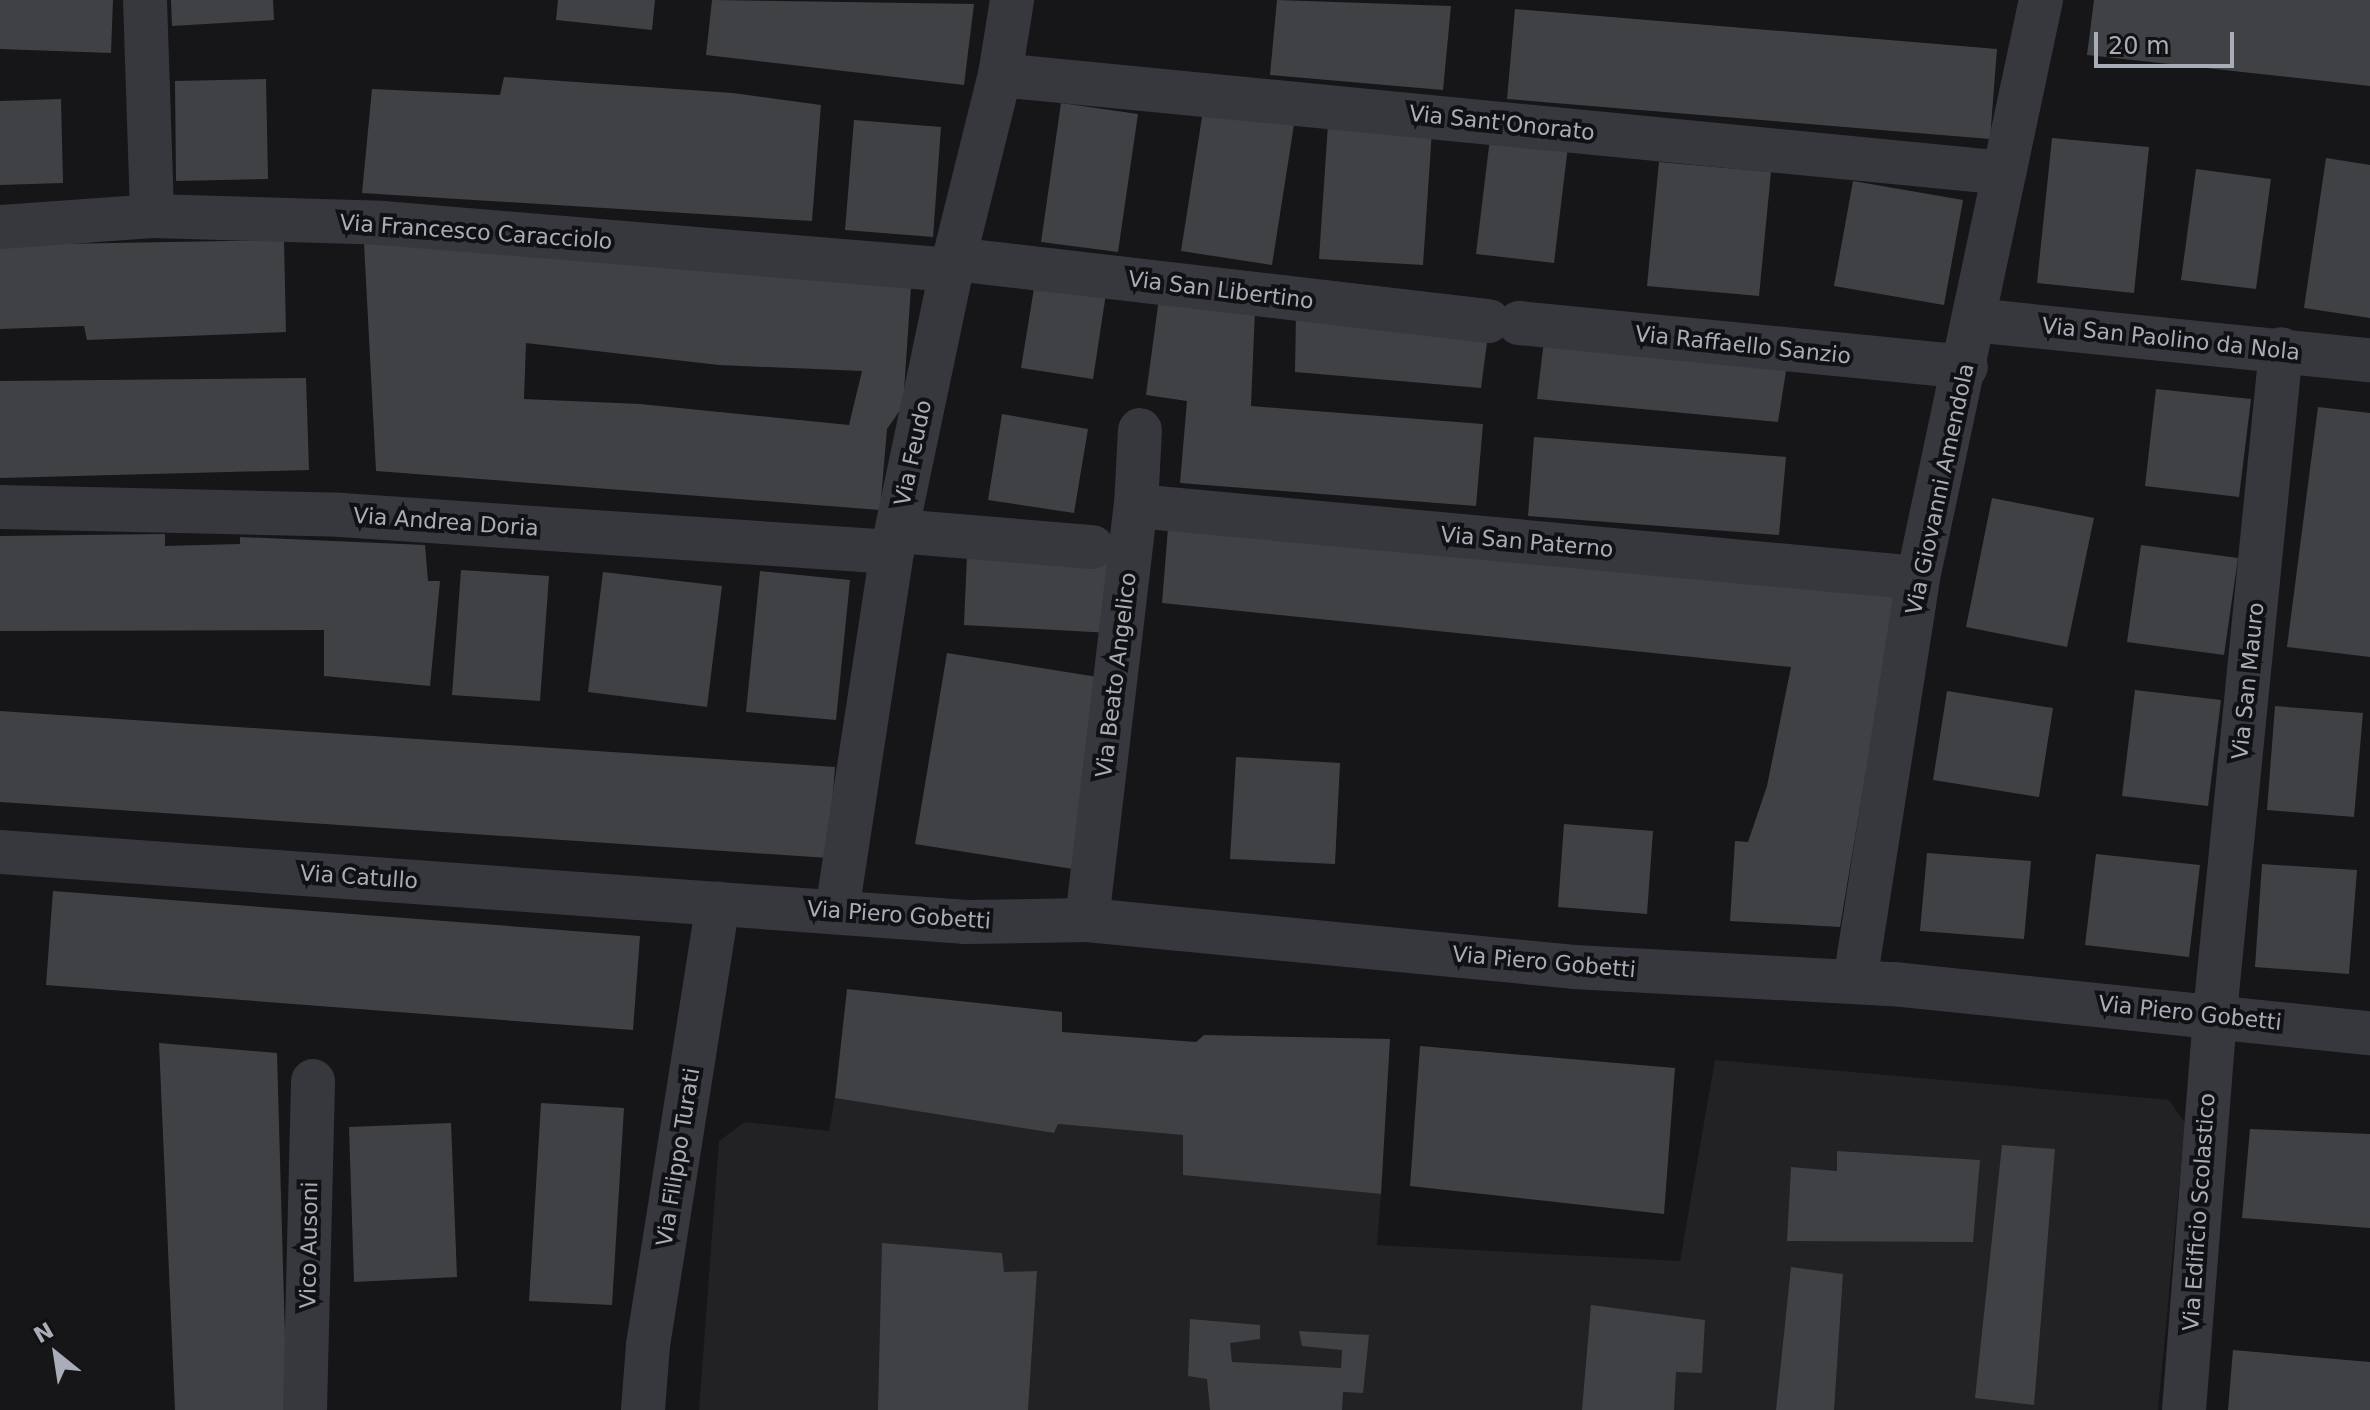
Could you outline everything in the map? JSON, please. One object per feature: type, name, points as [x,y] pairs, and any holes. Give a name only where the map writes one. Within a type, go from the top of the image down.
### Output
[{"type":"street","points":[[145,0],[152,216]]},
{"type":"street","name":"Via Feudo","points":[[837,911],[894,542],[952,265],[1000,75],[1012,0]]},
{"type":"street","name":"Via Giovanni Amendola","points":[[1855,981],[1918,578],[1966,367],[1973,320],[2041,0]]},
{"type":"street","name":"Via Sant'Onorato","points":[[1000,75],[2004,173]]},
{"type":"street","name":"Via Francesco Caracciolo","points":[[0,227],[152,216],[382,223],[952,265]]},
{"type":"street","name":"Via San Libertino","points":[[952,265],[1504,322]]},
{"type":"street","name":"Via San Paolino da Nola","points":[[1973,320],[2370,360]]},
{"type":"street","name":"Via Raffaello Sanzio","points":[[1504,322],[1966,367]]},
{"type":"street","name":"Via San Mauro","points":[[2215,1013],[2281,349]]},
{"type":"street","name":"Via Beato Angelico","points":[[1087,920],[1136,506],[1140,430]]},
{"type":"street","name":"Via San Paterno","points":[[1136,506],[1918,578]]},
{"type":"street","name":"Via Andrea Doria","points":[[0,507],[341,515],[894,542],[1092,547]]},
{"type":"street","name":"Via Catullo","points":[[0,852],[718,904]]},
{"type":"street","name":"Via Piero Gobetti","points":[[718,904],[966,922],[1087,920],[1574,967],[1855,981],[2215,1013],[2370,1033]]},
{"type":"street","name":"Via Filippo Turati","points":[[643,1410],[648,1345],[718,904]]},
{"type":"street","name":"Via Edificio Scolastico","points":[[2184,1410],[2215,1013]]},
{"type":"street","name":"Vico Ausoni","points":[[305,1410],[313,1081]]},
{"type":"shaded area","points":[[1715,1060],[2169,1100],[2185,1123],[2158,1410],[699,1410],[719,1141],[745,1122],[829,1131],[835,1098],[1054,1133],[1058,1124],[1183,1135],[1183,1174],[1381,1194],[1377,1245],[1680,1261]]},
{"type":"building","points":[[0,0],[113,0],[111,53],[0,49]]},
{"type":"building","points":[[171,0],[273,0],[274,20],[172,26]]},
{"type":"building","points":[[558,0],[655,0],[652,30],[556,20]]},
{"type":"building","points":[[712,0],[974,4],[964,85],[706,55]]},
{"type":"building","points":[[1277,0],[1451,6],[1443,90],[1270,75]]},
{"type":"building","points":[[2094,0],[2370,0],[2370,86],[2087,55]]},
{"type":"building","points":[[1515,9],[1997,49],[1990,139],[1507,99]]},
{"type":"building","points":[[504,77],[733,93],[821,105],[812,221],[362,193],[372,89],[500,95]]},
{"type":"building","points":[[266,79],[268,179],[176,181],[175,81]]},
{"type":"building","points":[[1205,98],[1296,112],[1272,265],[1181,251]]},
{"type":"building","points":[[61,99],[63,183],[0,185],[0,101]]},
{"type":"building","points":[[1061,103],[1138,114],[1118,252],[1041,242]]},
{"type":"building","points":[[854,120],[941,127],[933,237],[845,230]]},
{"type":"building","points":[[1328,124],[1432,130],[1423,265],[1319,259]]},
{"type":"building","points":[[1490,138],[1568,146],[1554,263],[1476,254]]},
{"type":"building","points":[[2052,138],[2149,147],[2134,293],[2037,283]]},
{"type":"building","points":[[2326,158],[2370,165],[2370,318],[2304,308]]},
{"type":"building","points":[[1659,162],[1771,172],[1759,296],[1647,286]]},
{"type":"building","points":[[2196,169],[2271,179],[2256,289],[2181,280]]},
{"type":"building","points":[[1853,181],[1963,200],[1944,305],[1834,286]]},
{"type":"building","points":[[284,240],[286,332],[87,340],[84,326],[0,329],[0,245]]},
{"type":"building","points":[[364,243],[911,287],[903,406],[887,429],[880,510],[376,471]],"holes":[[[526,343],[719,365],[862,371],[849,425],[640,404],[524,399]]]},
{"type":"building","points":[[1036,276],[1107,287],[1093,379],[1021,368]]},
{"type":"building","points":[[1159,298],[1255,309],[1251,406],[1483,424],[1476,506],[1180,483],[1187,401],[1146,395]]},
{"type":"building","points":[[1296,313],[1489,327],[1481,388],[1295,372]]},
{"type":"building","points":[[1545,332],[1789,352],[1778,422],[1537,399]]},
{"type":"building","points":[[306,378],[309,470],[0,478],[0,381]]},
{"type":"building","points":[[2156,389],[2251,399],[2239,497],[2145,486]]},
{"type":"building","points":[[2318,407],[2370,413],[2370,657],[2287,647]]},
{"type":"building","points":[[1002,414],[1088,429],[1074,513],[988,500]]},
{"type":"building","points":[[1534,437],[1786,457],[1779,535],[1528,516]]},
{"type":"building","points":[[1992,498],[2094,518],[2067,647],[1966,627]]},
{"type":"building","points":[[1168,528],[1897,587],[1840,927],[1730,921],[1735,841],[1748,842],[1767,786],[1791,667],[1162,603]]},
{"type":"building","points":[[165,534],[165,546],[240,544],[240,537],[425,545],[428,581],[440,581],[430,686],[324,676],[324,630],[0,631],[0,536]]},
{"type":"building","points":[[2141,545],[2238,558],[2224,655],[2127,642]]},
{"type":"building","points":[[967,554],[1115,563],[1110,633],[964,625]]},
{"type":"building","points":[[461,570],[549,576],[540,701],[452,695]]},
{"type":"building","points":[[760,571],[850,580],[836,720],[746,712]]},
{"type":"building","points":[[603,572],[722,586],[707,707],[588,692]]},
{"type":"building","points":[[947,653],[1104,678],[1073,869],[915,844]]},
{"type":"building","points":[[2135,690],[2221,700],[2208,806],[2122,796]]},
{"type":"building","points":[[1947,691],[2053,708],[2039,797],[1933,780]]},
{"type":"building","points":[[2275,706],[2363,713],[2354,817],[2267,810]]},
{"type":"building","points":[[0,711],[835,767],[828,858],[0,802]]},
{"type":"building","points":[[1236,757],[1340,763],[1335,864],[1230,859]]},
{"type":"building","points":[[1564,824],[1653,831],[1647,914],[1558,907]]},
{"type":"building","points":[[1927,853],[2031,861],[2024,939],[1920,931]]},
{"type":"building","points":[[2096,854],[2200,865],[2189,957],[2085,945]]},
{"type":"building","points":[[2262,864],[2357,870],[2349,974],[2255,967]]},
{"type":"building","points":[[53,891],[640,936],[633,1030],[46,985]]},
{"type":"building","points":[[847,989],[1062,1012],[1062,1032],[1196,1042],[1204,1035],[1390,1039],[1381,1194],[1183,1175],[1183,1135],[1058,1124],[1054,1133],[835,1098]]},
{"type":"building","points":[[159,1043],[277,1053],[287,1410],[175,1410]]},
{"type":"building","points":[[1420,1046],[1675,1068],[1664,1214],[1410,1186]]},
{"type":"building","points":[[541,1103],[624,1108],[612,1305],[529,1301]]},
{"type":"building","points":[[451,1123],[457,1277],[354,1282],[349,1127]]},
{"type":"building","points":[[2250,1129],[2370,1134],[2370,1228],[2242,1218]]},
{"type":"building","points":[[2002,1145],[2055,1149],[2034,1405],[1975,1398]]},
{"type":"building","points":[[1837,1151],[1980,1160],[1973,1242],[1787,1241],[1791,1167],[1837,1171]]},
{"type":"building","points":[[882,1243],[1002,1253],[1004,1272],[1037,1271],[1028,1410],[878,1410]]},
{"type":"building","points":[[1791,1267],[1843,1274],[1834,1410],[1776,1410]]},
{"type":"building","points":[[1591,1305],[1705,1320],[1702,1373],[1676,1372],[1674,1410],[1582,1410]]},
{"type":"building","points":[[1190,1319],[1260,1325],[1260,1339],[1230,1343],[1232,1362],[1341,1368],[1342,1350],[1302,1346],[1299,1331],[1369,1335],[1363,1393],[1343,1392],[1342,1410],[1210,1410],[1207,1379],[1188,1376]]},
{"type":"building","points":[[2233,1350],[2370,1362],[2370,1410],[2228,1410]]}]
